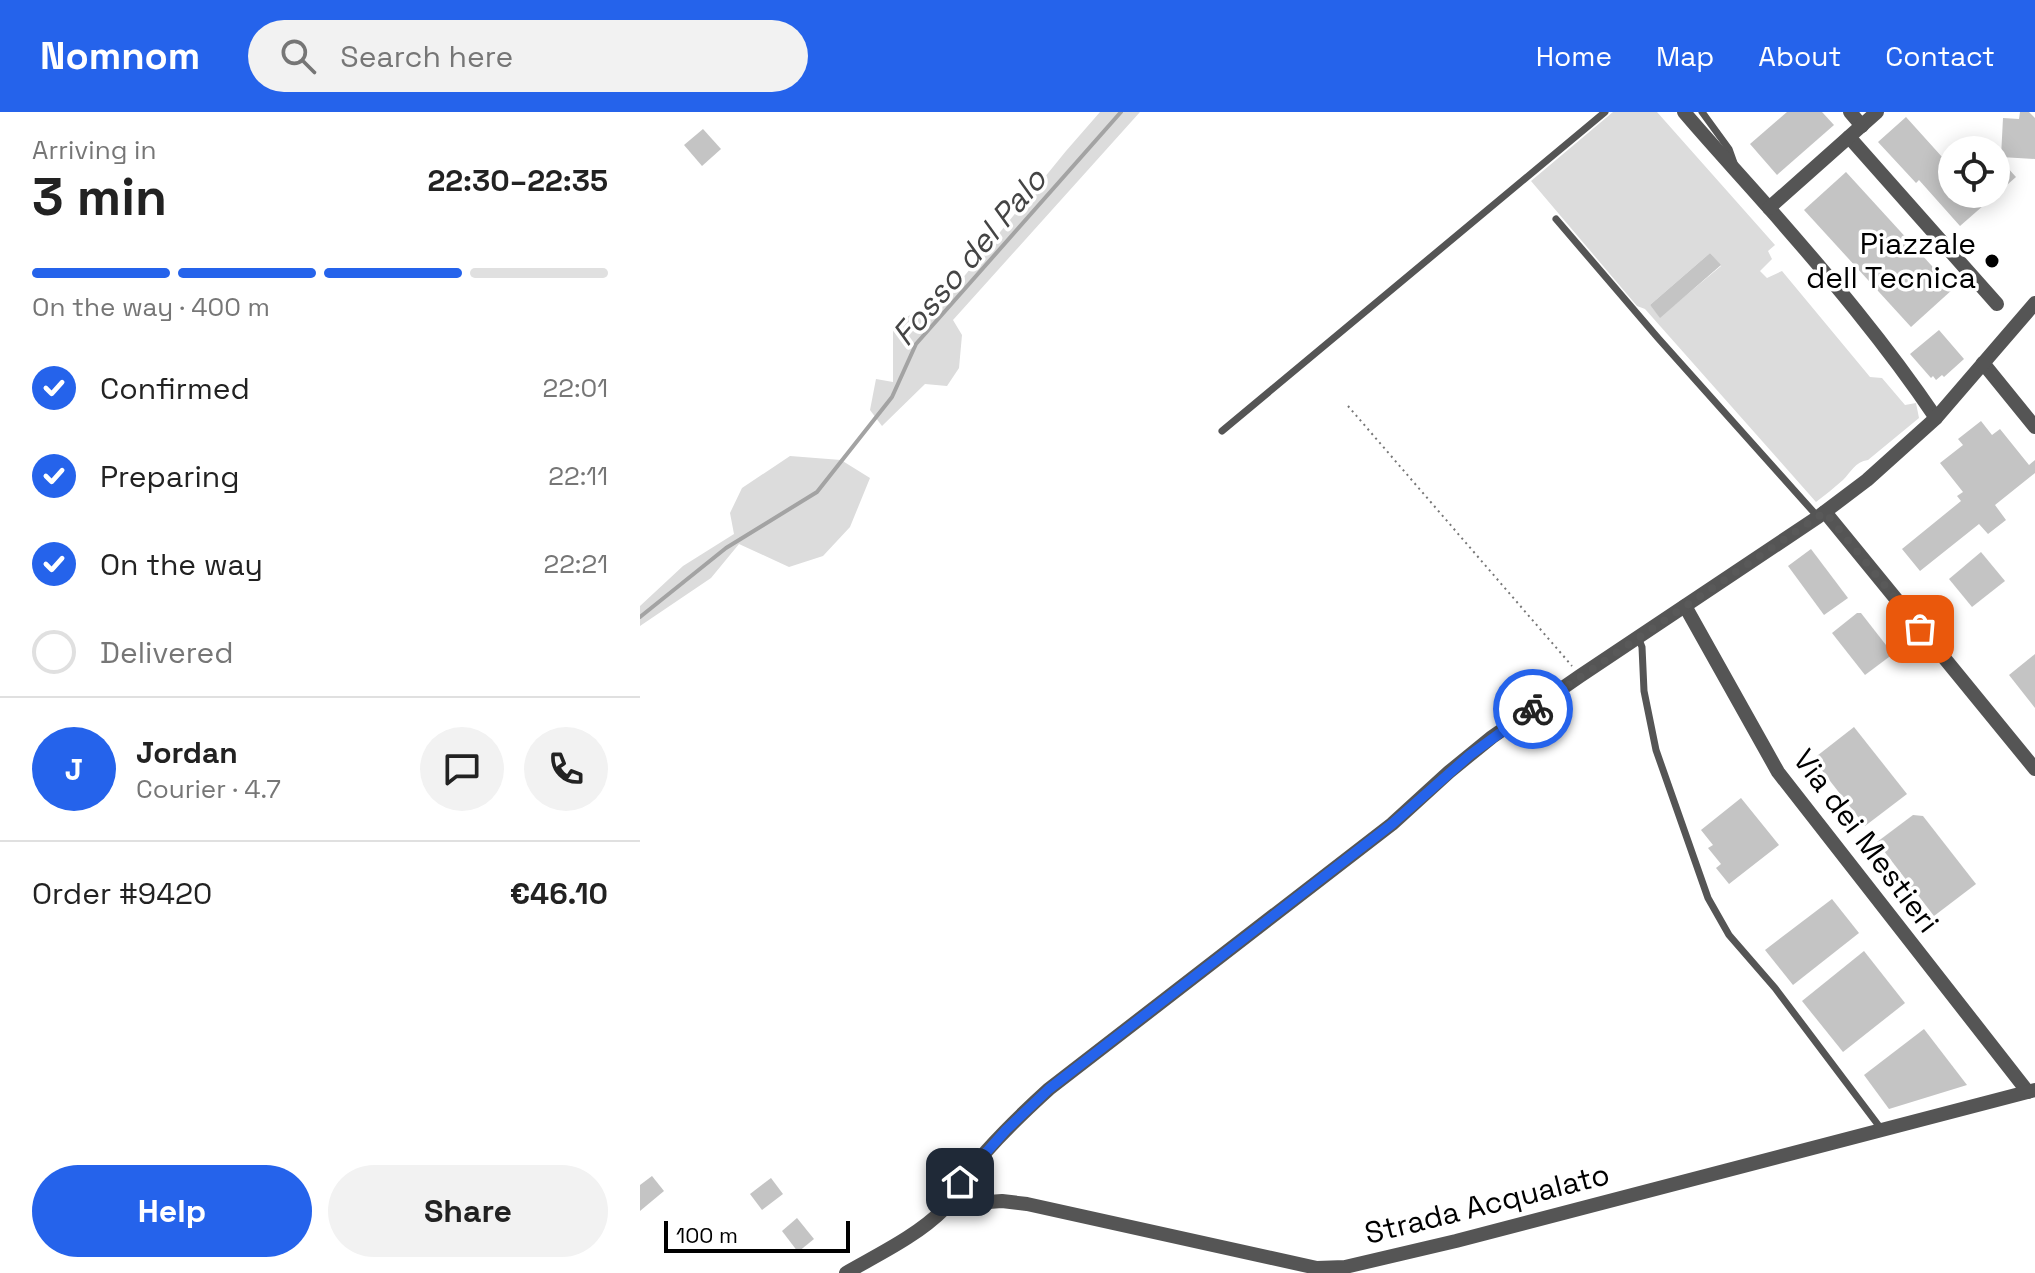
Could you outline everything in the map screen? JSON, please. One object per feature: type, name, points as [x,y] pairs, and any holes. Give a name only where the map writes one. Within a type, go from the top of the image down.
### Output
[{"type":"street","points":[[1684,112],[1854,308],[1907,375],[1936,418]]},
{"type":"street","points":[[1850,112],[1862,126]]},
{"type":"street","points":[[1769,208],[1877,112]]},
{"type":"street","points":[[1849,137],[1997,304]]},
{"type":"street","points":[[846,1273],[914,1232],[947,1205],[960,1182],[1006,1130],[1049,1089],[1392,824],[1492,737],[1822,514],[1867,480],[1936,418],[2035,303]]},
{"type":"street","points":[[1983,363],[2035,427]]},
{"type":"street","points":[[1822,514],[2035,769]]},
{"type":"street","name":"Via dei Mestieri","points":[[1685,606],[1778,772],[2032,1091]]},
{"type":"street","name":"Strada Acqualato","points":[[947,1205],[991,1202],[1027,1204],[1317,1268],[1345,1267],[2032,1091]]},
{"type":"lane","points":[[1222,431],[1605,112]]},
{"type":"lane","points":[[1702,112],[1729,149],[1738,173]]},
{"type":"lane","points":[[1556,219],[1658,338],[1822,514]]},
{"type":"lane","points":[[1638,637],[1642,647],[1644,691],[1656,750],[1708,898],[1729,935],[1775,988],[1882,1130]]},
{"type":"path","points":[[1348,406],[1580,676]]},
{"type":"shaded area","points":[[1100,112],[1140,112],[953,320],[962,335],[959,368],[947,386],[925,384],[882,426],[870,410],[876,379],[893,382],[893,327],[910,315],[944,301]]},
{"type":"shaded area","points":[[1613,112],[1657,112],[1775,245],[1768,251],[1772,259],[1760,271],[1767,278],[1782,271],[1870,377],[1882,378],[1905,405],[1916,403],[1919,418],[1868,460],[1856,465],[1816,502],[1645,309],[1637,306],[1531,181]],"holes":[[[1710,253],[1721,266],[1660,317],[1650,305]]]},
{"type":"shaded area","points":[[790,456],[841,460],[870,478],[850,527],[823,556],[789,567],[739,544],[711,578],[640,626],[640,606],[683,566],[734,534],[730,513],[742,488]]},
{"type":"building","points":[[1787,112],[1822,112],[1834,125],[1777,175],[1750,144]]},
{"type":"building","points":[[2020,112],[2029,112],[2035,118],[2035,159],[2010,158],[2010,136],[2002,136],[2003,118],[2019,119]]},
{"type":"building","points":[[1906,117],[1938,152],[1938,201],[1919,180],[1916,183],[1878,142]]},
{"type":"building","points":[[703,129],[721,149],[702,166],[684,145]]},
{"type":"building","points":[[1846,172],[1953,289],[1911,327],[1804,210]]},
{"type":"building","points":[[1944,208],[1981,208],[1960,226]]},
{"type":"building","points":[[1710,253],[1721,265],[1660,318],[1650,305]]},
{"type":"building","points":[[1939,330],[1964,359],[1936,380],[1910,354]]},
{"type":"building","points":[[1981,421],[1992,435],[2000,429],[2029,465],[2035,460],[2035,473],[1995,505],[2006,520],[1988,534],[1979,524],[1920,571],[1902,549],[1961,501],[1957,496],[1963,492],[1940,463],[1963,445],[1958,439]]},
{"type":"building","points":[[1811,549],[1848,598],[1824,615],[1788,566]]},
{"type":"building","points":[[1981,552],[2005,581],[1972,607],[1949,579]]},
{"type":"building","points":[[1861,613],[1893,654],[1865,675],[1832,633]]},
{"type":"building","points":[[2035,654],[2035,708],[2009,675]]},
{"type":"building","points":[[1854,727],[1907,794],[1865,826],[1813,759]]},
{"type":"building","points":[[1741,798],[1779,845],[1729,884],[1716,868],[1721,864],[1708,848],[1713,845],[1701,830]]},
{"type":"building","points":[[1913,815],[1923,816],[1976,884],[1934,916],[1877,842]]},
{"type":"building","points":[[1832,899],[1859,933],[1793,985],[1765,950]]},
{"type":"building","points":[[1864,951],[1905,1003],[1843,1052],[1802,1001]]},
{"type":"building","points":[[1924,1029],[1967,1085],[1889,1109],[1864,1075]]},
{"type":"building","points":[[652,1176],[664,1191],[640,1211],[640,1185]]},
{"type":"building","points":[[771,1178],[783,1194],[762,1210],[750,1194]]},
{"type":"building","points":[[797,1218],[814,1239],[798,1252],[782,1231]]},
{"type":"waterway","name":"Fosso del Palo","points":[[640,617],[726,548],[817,492],[892,397],[916,344],[1121,112]]},
{"type":"way so far","points":[[1533,709],[1825,512],[1920,629]]},
{"type":"place","name":"Piazzale dell Tecnica","points":[[1992,261]]},
{"type":"route","points":[[960,1182],[1026,1109],[1049,1089],[1392,824],[1449,772],[1533,709]]}]
